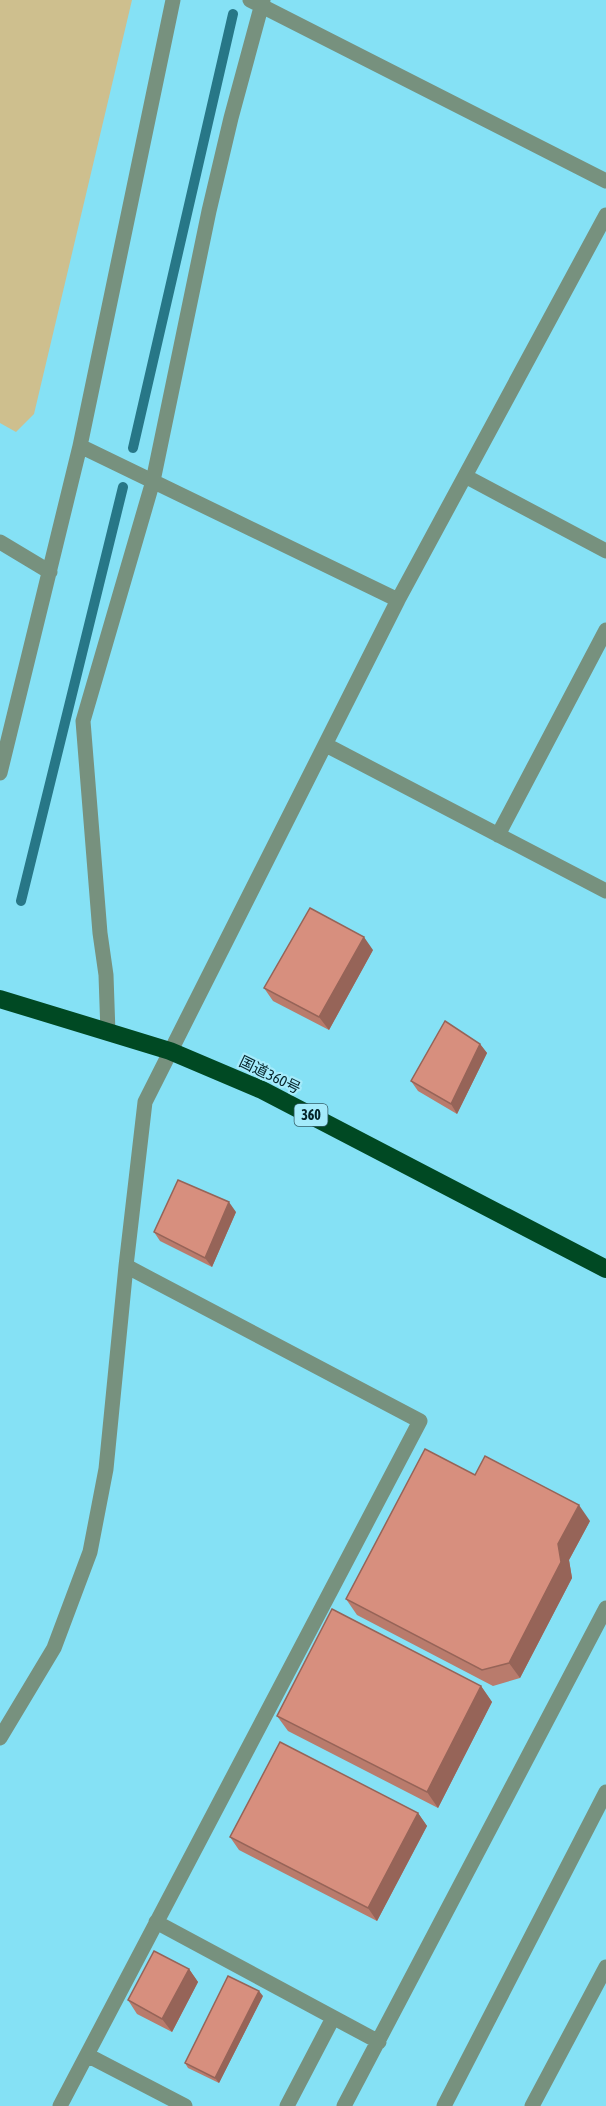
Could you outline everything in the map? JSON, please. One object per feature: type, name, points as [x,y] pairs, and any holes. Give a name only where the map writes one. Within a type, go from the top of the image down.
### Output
[{"type":"highway","name":"国道360号","points":[[0,999],[170,1051],[262,1090],[606,1269]]},
{"type":"street","points":[[0,773],[80,446],[173,0]]},
{"type":"street","points":[[108,1033],[106,975],[100,933],[84,720],[153,481],[209,211],[258,2],[606,181]]},
{"type":"street","points":[[0,1738],[54,1648],[90,1552],[106,1468],[145,1102],[398,600],[605,221]]},
{"type":"street","points":[[80,446],[398,600]]},
{"type":"street","points":[[465,476],[606,550]]},
{"type":"street","points":[[0,542],[50,572]]},
{"type":"street","points":[[498,835],[606,630]]},
{"type":"street","points":[[326,745],[606,891]]},
{"type":"street","points":[[60,2106],[420,1421],[126,1266]]},
{"type":"street","points":[[344,2106],[606,1608]]},
{"type":"street","points":[[444,2106],[606,1792]]},
{"type":"street","points":[[156,1922],[379,2042]]},
{"type":"street","points":[[532,2106],[606,1967]]},
{"type":"street","points":[[287,2106],[333,2018]]},
{"type":"street","points":[[87,2055],[185,2106]]},
{"type":"shaded area","points":[[0,0],[132,0],[34,414],[16,432],[0,423]]},
{"type":"building","points":[[310,908],[364,937],[319,1017],[264,988]]},
{"type":"building","points":[[445,1021],[480,1044],[451,1104],[411,1081]]},
{"type":"building","points":[[178,1180],[229,1202],[205,1258],[154,1232]]},
{"type":"building","points":[[425,1449],[475,1475],[485,1456],[579,1505],[558,1544],[561,1562],[509,1663],[482,1670],[346,1599]]},
{"type":"building","points":[[332,1609],[481,1686],[427,1792],[277,1716]]},
{"type":"building","points":[[280,1742],[418,1813],[368,1908],[230,1837]]},
{"type":"building","points":[[154,1951],[189,1969],[162,2019],[128,2000]]},
{"type":"building","points":[[228,1976],[259,1991],[215,2078],[185,2063]]},
{"type":"waterway","points":[[133,448],[233,14]]},
{"type":"waterway","points":[[21,901],[123,487]]}]
